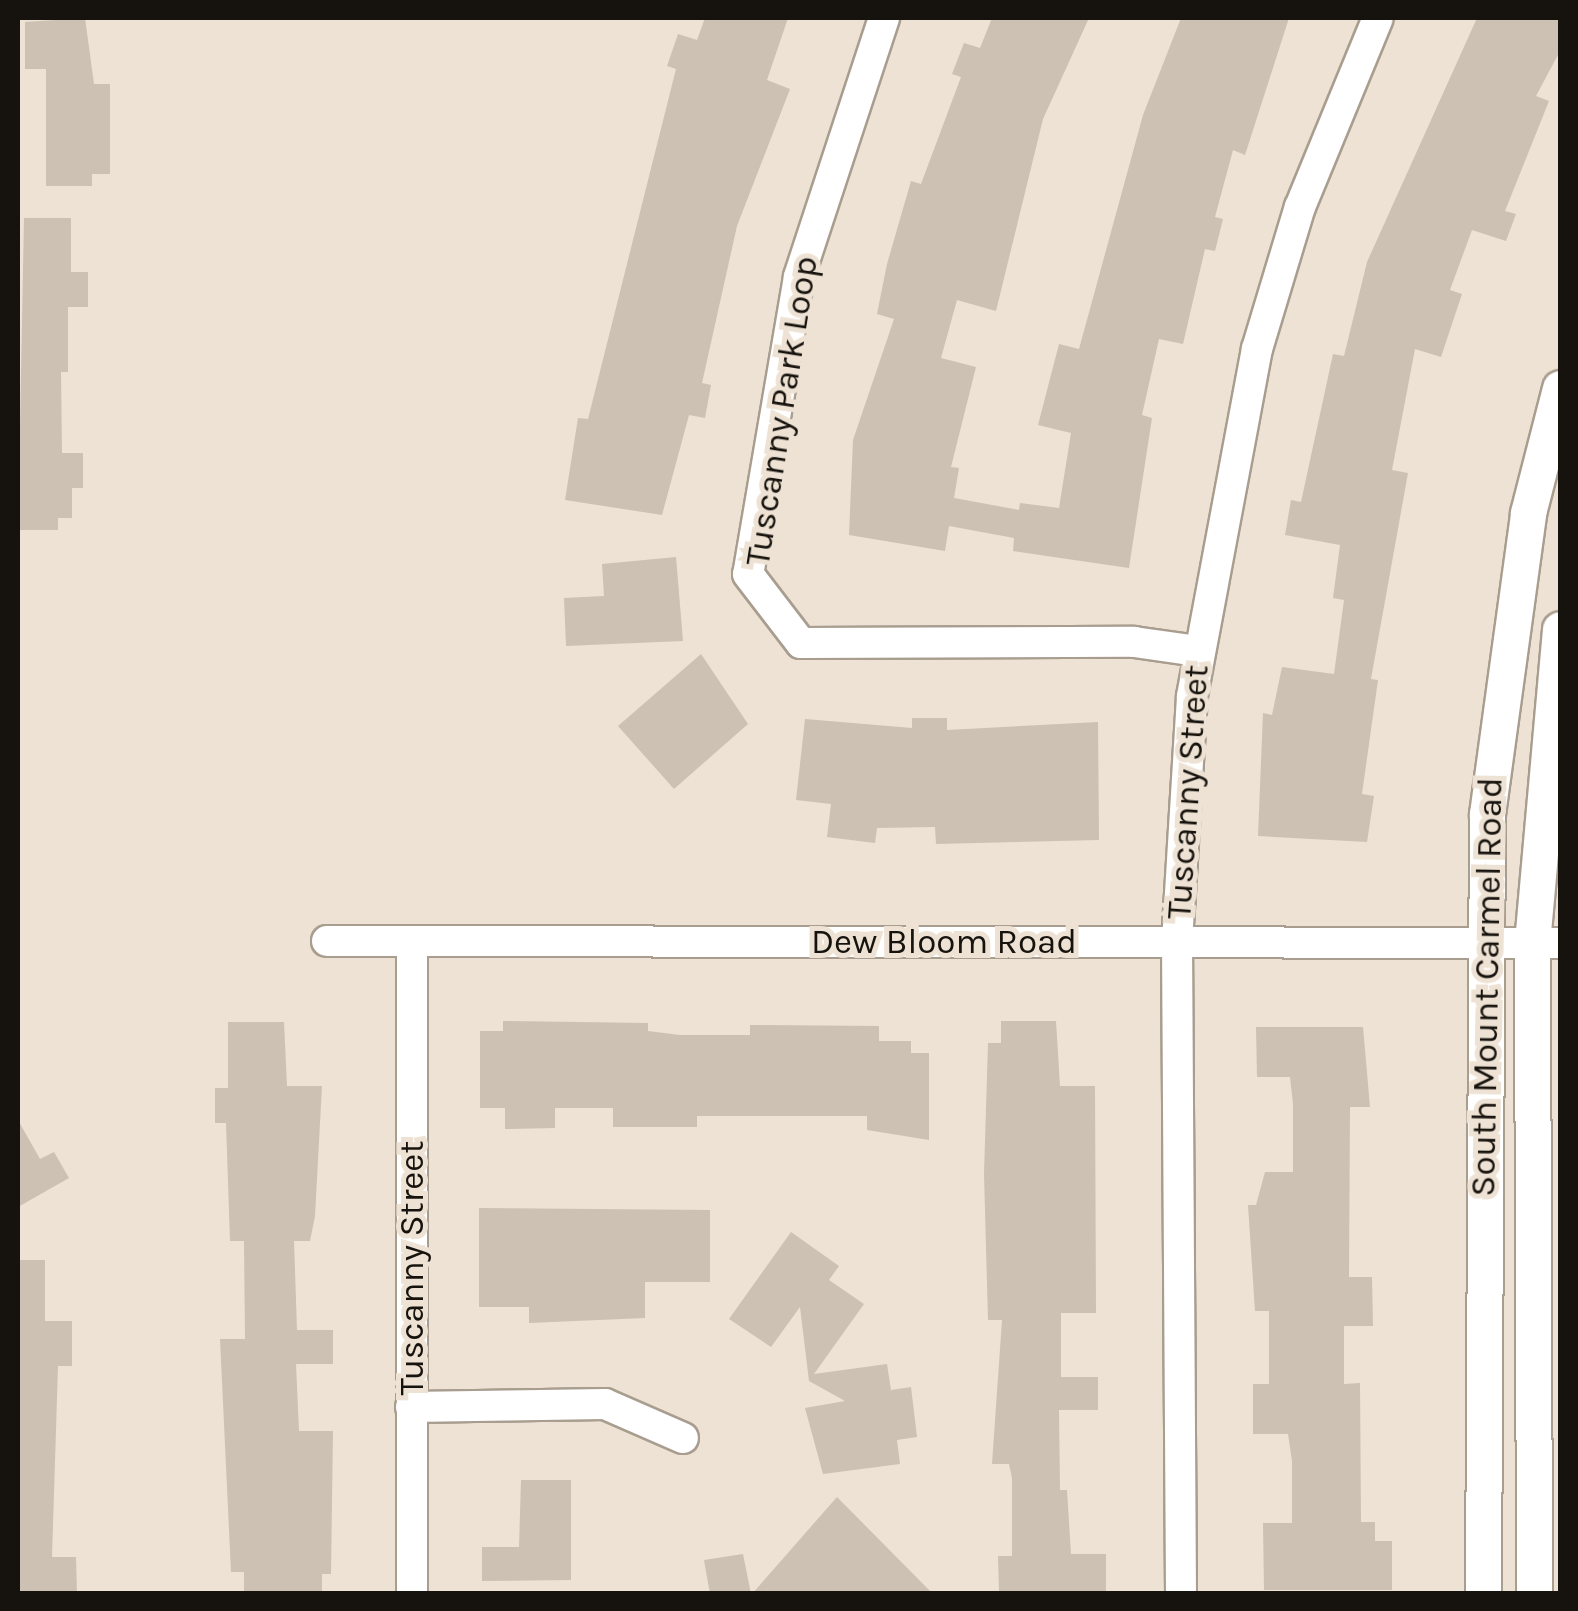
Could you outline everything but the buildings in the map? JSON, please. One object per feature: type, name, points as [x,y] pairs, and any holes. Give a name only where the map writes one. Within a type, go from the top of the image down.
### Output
[{"type":"street","name":"Tuscanny Park Loop","points":[[884,18],[798,277],[748,574],[801,643],[1134,642],[1198,651]]},
{"type":"street","name":"Tuscanny Street","points":[[1181,1594],[1177,942],[1198,651],[1271,300],[1378,18]]},
{"type":"street","name":"South Mount Carmel Road","points":[[1483,1594],[1482,942],[1503,660],[1560,388]]},
{"type":"street","name":"South Mount Carmel Road","points":[[1534,1594],[1546,943],[1560,629]]},
{"type":"street","name":"Dew Bloom Road","points":[[327,941],[1546,943]]},
{"type":"street","name":"Tuscanny Street","points":[[412,943],[412,1594]]},
{"type":"street","points":[[412,1406],[605,1404],[683,1438]]}]
